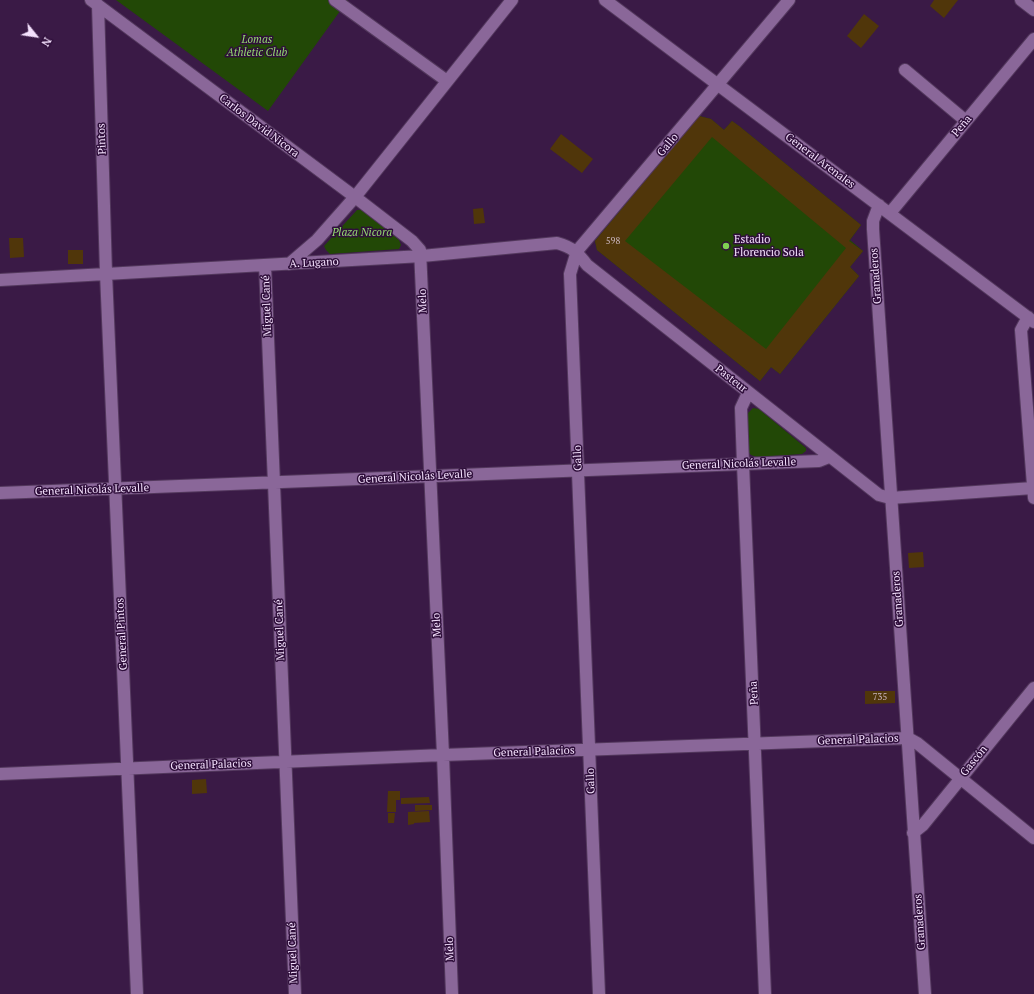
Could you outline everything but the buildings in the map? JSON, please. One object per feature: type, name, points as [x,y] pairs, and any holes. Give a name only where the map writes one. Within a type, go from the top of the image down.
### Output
[{"type":"street","points":[[335,0],[447,81]]},
{"type":"street","points":[[289,264],[317,240],[355,197],[512,0]]},
{"type":"street","name":"General Arenales","points":[[605,0],[1031,319]]},
{"type":"street","name":"Gallo","points":[[599,994],[570,274],[577,251],[789,0]]},
{"type":"street","points":[[1021,0],[1034,10]]},
{"type":"street","name":"Carlos David Nicora","points":[[94,2],[412,241],[420,250],[422,256]]},
{"type":"street","name":"Pintos","points":[[94,2],[106,273]]},
{"type":"street","name":"Peña","points":[[890,213],[1034,39]]},
{"type":"street","points":[[905,70],[966,121]]},
{"type":"street","name":"Granaderos","points":[[879,206],[873,221],[873,230],[890,498],[925,994]]},
{"type":"street","name":"A. Lugano","points":[[0,280],[422,256],[558,243],[577,251]]},
{"type":"street","name":"Pasteur","points":[[577,251],[587,265],[748,393],[879,495],[890,498]]},
{"type":"street","name":"Melo","points":[[422,256],[452,994]]},
{"type":"street","name":"Miguel Cané","points":[[265,265],[295,994]]},
{"type":"street","name":"General Pintos","points":[[106,273],[128,768],[136,994]]},
{"type":"street","points":[[890,498],[1034,493],[1021,330],[1031,319]]},
{"type":"street","name":"Peña","points":[[748,393],[741,408],[756,744],[765,994]]},
{"type":"street","name":"General Nicolás Levalle","points":[[0,493],[819,461],[830,456]]},
{"type":"street","name":"Gascón","points":[[913,833],[923,825],[1034,688]]},
{"type":"street","name":"General Palacios","points":[[0,774],[443,755],[908,738],[917,743],[1034,838]]},
{"type":"green space","name":"Lomas Athletic Club","points":[[116,0],[348,0],[268,111]]},
{"type":"green space","name":"Estadio Florencio Sola","points":[[699,116],[711,119],[724,130],[732,121],[861,225],[850,240],[863,251],[850,267],[859,276],[780,374],[771,367],[760,381],[597,250],[595,241]]},
{"type":"green space","name":"Plaza Nicora","points":[[357,210],[362,210],[399,240],[401,245],[399,249],[330,254],[324,246]]},
{"type":"green space","points":[[753,408],[759,409],[806,448],[806,451],[802,454],[757,457],[751,455],[747,451],[748,413]]},
{"type":"place","name":"Estadio Florencio Sola","points":[[726,246]]}]
